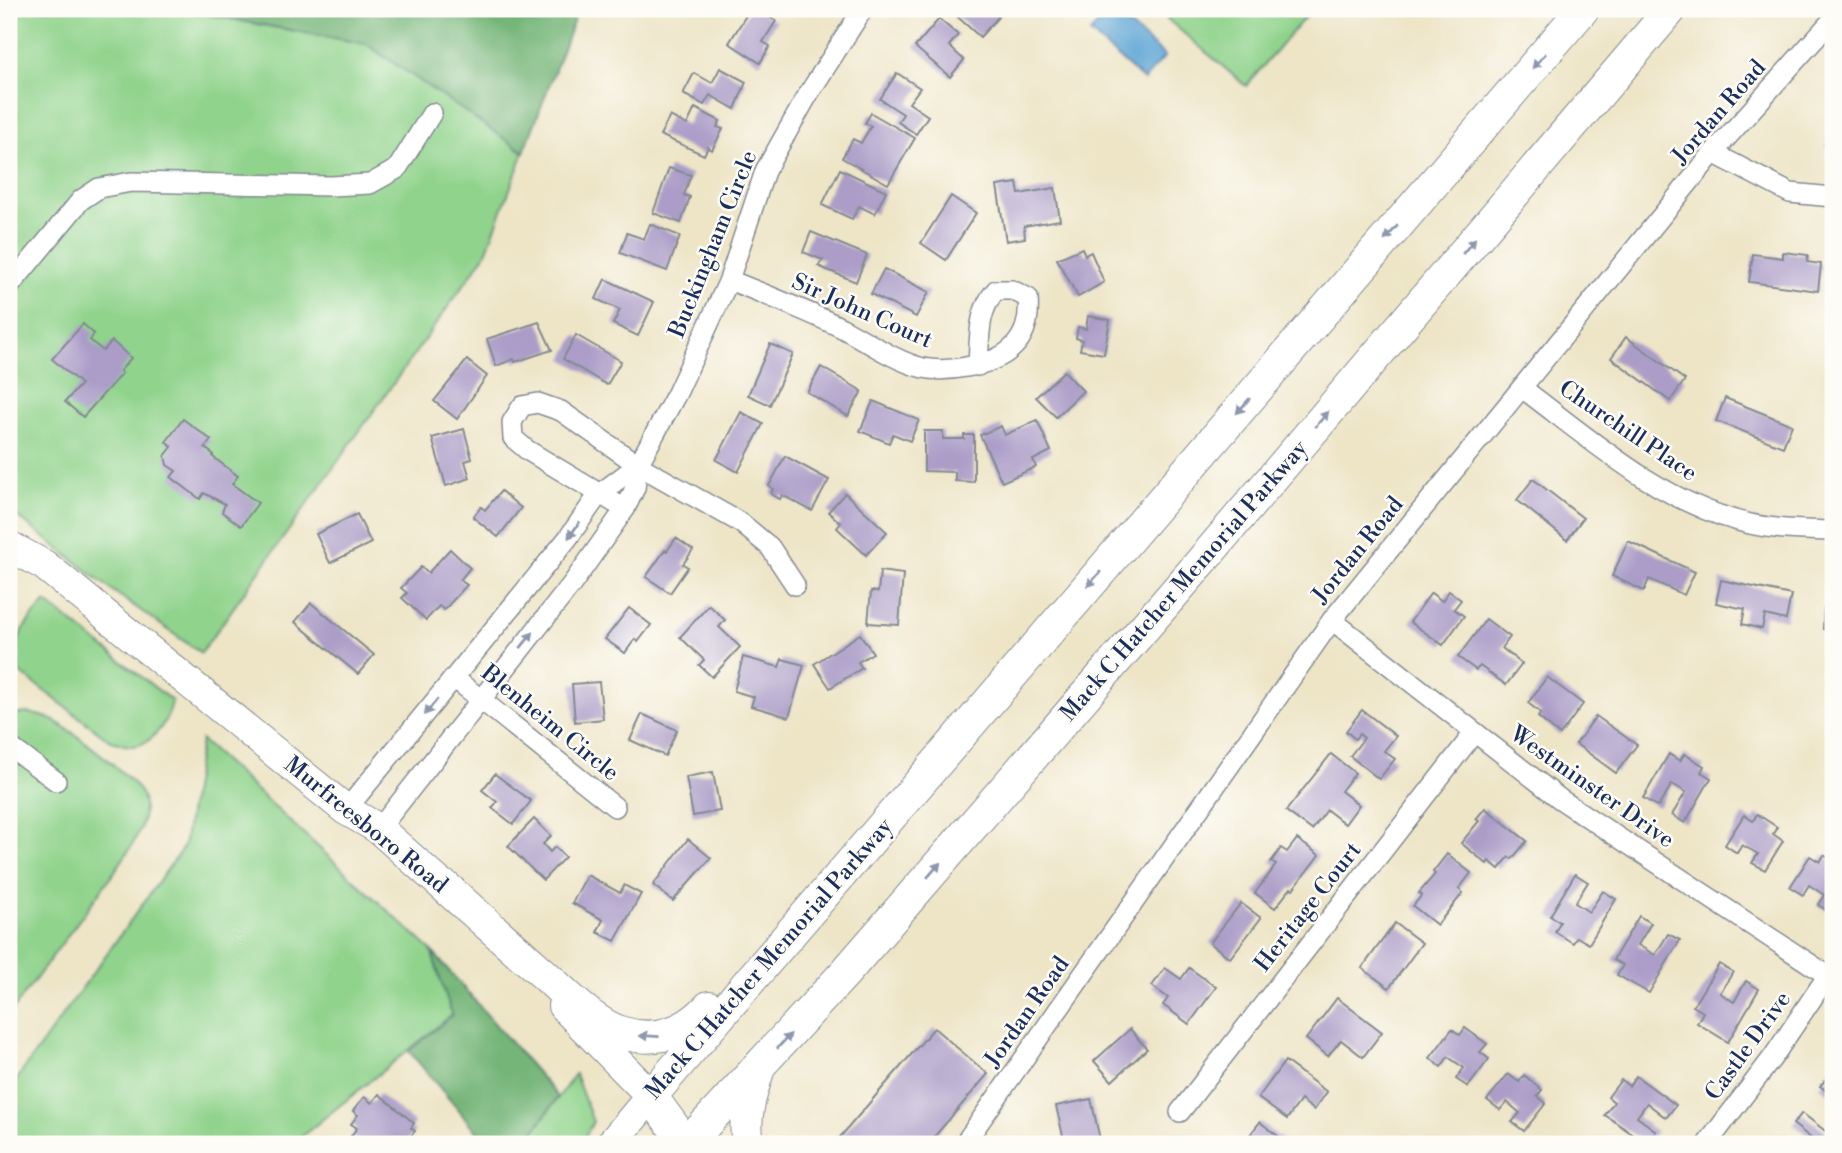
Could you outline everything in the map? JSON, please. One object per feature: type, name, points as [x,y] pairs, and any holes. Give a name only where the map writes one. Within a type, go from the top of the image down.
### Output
[{"type":"highway","name":"Mack C Hatcher Memorial Parkway","points":[[651,1096],[1583,9]]},
{"type":"highway","name":"Mack C Hatcher Memorial Parkway","points":[[686,1144],[844,974],[1189,576],[1671,9]]},
{"type":"highway","points":[[446,887],[586,1012],[621,1032],[659,1037],[681,1031],[696,1021],[732,983],[848,846],[876,834]]},
{"type":"highway","points":[[748,1144],[745,1128],[747,1108],[758,1069]]},
{"type":"highway","name":"Murfreesboro Road","points":[[651,1096],[686,1144]]},
{"type":"main road","name":"Murfreesboro Road","points":[[9,546],[44,565],[346,810],[379,829],[446,887],[651,1096]]},
{"type":"main road","name":"Mack C Hatcher Memorial Parkway","points":[[611,1144],[651,1096]]},
{"type":"street","name":"Buckingham Circle","points":[[379,829],[572,584],[625,509],[635,488],[638,465],[677,393],[729,280],[765,171],[808,93],[863,9]]},
{"type":"street","name":"Jordan Road","points":[[964,1144],[1332,620],[1713,153],[1833,19]]},
{"type":"street","points":[[9,288],[81,200],[99,188],[131,182],[331,186],[370,184],[397,169],[432,113]]},
{"type":"street","points":[[1713,153],[1790,193],[1833,197]]},
{"type":"street","name":"Sir John Court","points":[[729,280],[826,321],[922,368],[947,370],[978,366]]},
{"type":"street","name":"Churchill Place","points":[[1522,388],[1643,476],[1684,500],[1741,522],[1786,530],[1833,531]]},
{"type":"street","points":[[625,509],[527,450],[513,438],[512,422],[522,406],[538,403],[561,411],[638,465],[741,523],[770,547],[795,585]]},
{"type":"street","name":"Buckingham Circle","points":[[346,810],[568,538],[599,494],[638,465]]},
{"type":"street","name":"Westminster Drive","points":[[1332,620],[1560,799],[1830,977]]},
{"type":"street","name":"Blenheim Circle","points":[[454,678],[615,807]]},
{"type":"street","name":"Heritage Court","points":[[1180,1112],[1474,733]]},
{"type":"street","points":[[9,746],[56,781]]},
{"type":"street","name":"Castle Drive","points":[[1707,1144],[1830,977]]},
{"type":"green space","points":[[9,9],[176,9],[366,44],[524,152],[485,255],[201,653],[113,591],[9,510]]},
{"type":"green space","points":[[176,9],[578,9],[524,152],[366,44]]},
{"type":"green space","points":[[1176,9],[1312,9],[1246,86],[1167,19]]},
{"type":"green space","points":[[46,602],[172,701],[165,721],[151,738],[135,746],[111,741],[19,672],[17,650],[21,633]]},
{"type":"green space","points":[[29,713],[59,724],[101,755],[139,790],[144,808],[140,828],[126,855],[10,1014],[9,715]]},
{"type":"green space","points":[[201,740],[431,950],[452,1015],[292,1144],[9,1144],[9,1090],[184,846]]},
{"type":"green space","points":[[431,950],[558,1097],[525,1144],[487,1144],[409,1051],[452,1015]]},
{"type":"green space","points":[[575,1074],[593,1122],[581,1144],[525,1144]]},
{"type":"water","points":[[1111,9],[1165,56],[1144,80],[1090,33]]},
{"type":"building","points":[[750,9],[776,21],[763,42],[770,46],[760,63],[729,43]]},
{"type":"building","points":[[993,9],[991,11],[998,17],[980,37],[951,11]]},
{"type":"building","points":[[939,19],[958,35],[949,46],[964,60],[950,77],[915,47]]},
{"type":"building","points":[[720,68],[746,82],[735,109],[710,95],[704,105],[683,94],[694,73],[712,83]]},
{"type":"building","points":[[897,73],[920,88],[909,103],[928,116],[916,134],[898,122],[903,114],[880,99]]},
{"type":"building","points":[[695,108],[720,121],[717,127],[723,129],[712,150],[708,147],[704,155],[660,135],[670,116],[687,125]]},
{"type":"building","points":[[871,113],[915,138],[888,184],[842,158],[853,139],[861,143],[871,126],[865,123]]},
{"type":"building","points":[[1833,133],[1833,152],[1825,147]]},
{"type":"building","points":[[669,168],[691,175],[684,195],[690,197],[681,223],[653,213]]},
{"type":"building","points":[[840,169],[886,191],[875,214],[859,206],[852,219],[822,205]]},
{"type":"building","points":[[1017,183],[1019,194],[1055,188],[1060,220],[1024,226],[1025,238],[1006,241],[997,186]]},
{"type":"building","points":[[951,196],[976,213],[946,260],[921,243]]},
{"type":"building","points":[[650,224],[680,236],[667,271],[620,253],[627,233],[644,239]]},
{"type":"building","points":[[811,232],[867,255],[856,282],[818,266],[823,260],[803,252]]},
{"type":"building","points":[[1082,248],[1085,255],[1091,252],[1104,282],[1078,297],[1057,259]]},
{"type":"building","points":[[1783,252],[1808,255],[1807,262],[1821,264],[1818,291],[1749,282],[1753,254],[1783,258]]},
{"type":"building","points":[[884,269],[929,292],[916,317],[871,294]]},
{"type":"building","points":[[605,279],[654,302],[638,336],[613,324],[620,310],[596,299]]},
{"type":"building","points":[[1088,316],[1110,320],[1104,354],[1080,350],[1082,340],[1076,338],[1078,327],[1086,329]]},
{"type":"building","points":[[539,322],[552,350],[496,366],[487,339]]},
{"type":"building","points":[[83,324],[94,334],[90,340],[103,351],[112,341],[131,358],[120,371],[122,373],[83,417],[65,402],[81,384],[52,359]]},
{"type":"building","points":[[576,335],[621,361],[607,385],[563,359]]},
{"type":"building","points":[[1626,337],[1685,380],[1670,401],[1611,358]]},
{"type":"building","points":[[770,344],[793,354],[770,405],[748,395]]},
{"type":"building","points":[[467,360],[487,376],[457,419],[434,401]]},
{"type":"building","points":[[821,367],[862,391],[848,416],[807,392]]},
{"type":"building","points":[[1064,371],[1083,391],[1056,417],[1036,397]]},
{"type":"building","points":[[1725,398],[1792,425],[1783,447],[1716,421]]},
{"type":"building","points":[[873,401],[919,420],[910,441],[893,434],[889,443],[860,431]]},
{"type":"building","points":[[741,412],[763,424],[738,472],[716,460]]},
{"type":"building","points":[[183,419],[211,440],[205,448],[238,476],[232,484],[258,503],[241,526],[222,512],[225,504],[204,493],[200,499],[171,477],[176,471],[167,465],[165,456],[172,447],[166,442]]},
{"type":"building","points":[[1037,420],[1051,451],[1033,460],[1036,467],[1002,482],[980,435],[1001,426],[1005,435]]},
{"type":"building","points":[[464,429],[472,459],[465,461],[470,478],[446,486],[432,438]]},
{"type":"building","points":[[924,431],[943,431],[943,439],[964,439],[964,435],[974,435],[974,482],[955,481],[955,472],[924,471]]},
{"type":"building","points":[[785,456],[829,480],[812,511],[782,495],[780,499],[771,494],[773,489],[769,486]]},
{"type":"building","points":[[1533,479],[1583,518],[1567,540],[1517,500]]},
{"type":"building","points":[[501,491],[521,508],[498,537],[473,517],[481,507],[485,510]]},
{"type":"building","points":[[845,493],[887,532],[866,555],[837,528],[841,523],[828,512]]},
{"type":"building","points":[[357,514],[371,543],[330,563],[316,534]]},
{"type":"building","points":[[676,538],[693,550],[683,564],[688,567],[670,593],[646,577]]},
{"type":"building","points":[[1628,541],[1695,572],[1684,595],[1649,579],[1644,591],[1612,576]]},
{"type":"building","points":[[450,549],[470,568],[460,580],[467,585],[444,610],[439,606],[426,620],[402,598],[407,593],[401,588],[421,567],[428,573]]},
{"type":"building","points":[[880,571],[903,574],[899,625],[868,623],[871,591],[878,592]]},
{"type":"building","points":[[1721,580],[1791,595],[1786,620],[1765,615],[1762,629],[1742,624],[1745,609],[1716,603]]},
{"type":"building","points":[[1449,591],[1461,600],[1454,609],[1464,616],[1443,645],[1410,622],[1431,593],[1442,601]]},
{"type":"building","points":[[311,603],[374,655],[358,674],[295,622]]},
{"type":"building","points":[[709,605],[725,620],[719,627],[740,647],[712,677],[699,665],[704,660],[680,637]]},
{"type":"building","points":[[629,608],[651,625],[638,642],[635,639],[625,653],[605,639]]},
{"type":"building","points":[[1824,608],[1833,609],[1833,630],[1823,629]]},
{"type":"building","points":[[1486,619],[1510,637],[1502,648],[1522,664],[1506,685],[1480,666],[1476,670],[1458,657]]},
{"type":"building","points":[[860,634],[873,653],[858,662],[862,668],[830,688],[814,664]]},
{"type":"building","points":[[743,657],[779,667],[782,659],[804,665],[789,717],[751,706],[754,697],[734,691]]},
{"type":"building","points":[[1547,677],[1583,704],[1560,735],[1538,717],[1541,713],[1528,703]]},
{"type":"building","points":[[599,682],[603,719],[575,722],[572,684]]},
{"type":"building","points":[[1362,710],[1396,736],[1384,751],[1395,759],[1379,779],[1350,756],[1364,738],[1359,734],[1355,739],[1346,731]]},
{"type":"building","points":[[642,714],[677,730],[665,756],[630,740]]},
{"type":"building","points":[[1596,716],[1637,745],[1616,773],[1576,744]]},
{"type":"building","points":[[1331,754],[1355,773],[1341,791],[1359,805],[1345,824],[1327,810],[1312,830],[1286,811]]},
{"type":"building","points":[[1669,754],[1680,761],[1684,754],[1704,766],[1701,772],[1711,778],[1685,823],[1672,815],[1686,792],[1672,784],[1658,807],[1643,798]]},
{"type":"building","points":[[713,772],[720,811],[693,816],[686,777]]},
{"type":"building","points":[[495,774],[531,801],[513,824],[492,808],[497,802],[482,790]]},
{"type":"building","points":[[1485,808],[1527,841],[1512,859],[1509,857],[1499,869],[1489,861],[1487,864],[1461,843],[1479,821],[1476,819]]},
{"type":"building","points":[[1757,814],[1777,827],[1773,834],[1783,841],[1765,870],[1752,863],[1758,854],[1742,845],[1737,853],[1725,845],[1744,815],[1753,821]]},
{"type":"building","points":[[534,819],[551,836],[543,844],[550,852],[555,847],[565,857],[543,880],[508,846]]},
{"type":"building","points":[[688,839],[711,858],[673,901],[653,885]]},
{"type":"building","points":[[1297,839],[1319,855],[1275,908],[1255,893],[1276,865],[1271,862],[1281,848],[1287,852]]},
{"type":"building","points":[[1447,854],[1471,873],[1459,889],[1463,893],[1437,925],[1413,906]]},
{"type":"building","points":[[1824,855],[1833,861],[1831,913],[1818,905],[1824,895],[1809,885],[1803,895],[1790,887],[1810,856],[1820,862]]},
{"type":"building","points":[[1575,874],[1588,882],[1575,903],[1589,912],[1603,891],[1616,899],[1589,944],[1577,937],[1573,943],[1555,932],[1560,922],[1550,916]]},
{"type":"building","points":[[587,875],[620,893],[624,885],[641,894],[615,941],[597,932],[603,920],[572,903]]},
{"type":"building","points":[[1241,903],[1261,918],[1230,958],[1210,943]]},
{"type":"building","points":[[1639,916],[1651,923],[1638,945],[1655,955],[1668,934],[1680,940],[1649,993],[1617,975],[1623,965],[1613,960]]},
{"type":"building","points":[[1395,923],[1422,943],[1389,988],[1362,968]]},
{"type":"building","points":[[1719,964],[1733,972],[1720,993],[1734,1002],[1746,981],[1759,989],[1728,1042],[1697,1023],[1703,1012],[1693,1006]]},
{"type":"building","points":[[1165,968],[1181,979],[1189,968],[1216,987],[1189,1024],[1163,1005],[1168,998],[1152,986]]},
{"type":"building","points":[[1337,998],[1382,1032],[1363,1057],[1341,1040],[1328,1056],[1306,1039]]},
{"type":"building","points":[[934,1028],[988,1074],[928,1144],[835,1143]]},
{"type":"building","points":[[1465,1028],[1487,1044],[1480,1052],[1489,1059],[1468,1087],[1456,1079],[1464,1068],[1448,1057],[1441,1067],[1430,1058],[1452,1029],[1460,1035]]},
{"type":"building","points":[[1130,1029],[1147,1049],[1112,1081],[1094,1061]]},
{"type":"building","points":[[1285,1061],[1327,1092],[1314,1110],[1301,1100],[1287,1119],[1258,1098]]},
{"type":"building","points":[[1508,1074],[1519,1082],[1524,1075],[1542,1090],[1537,1096],[1546,1103],[1524,1131],[1512,1122],[1520,1113],[1507,1102],[1500,1110],[1487,1100]]},
{"type":"building","points":[[1830,1074],[1833,1076],[1833,1096],[1820,1086]]},
{"type":"building","points":[[1636,1076],[1676,1105],[1666,1118],[1647,1103],[1637,1117],[1656,1131],[1647,1144],[1605,1115],[1614,1102],[1608,1097],[1621,1080],[1629,1086]]},
{"type":"building","points":[[379,1094],[414,1123],[411,1128],[415,1131],[405,1144],[383,1144],[379,1141],[376,1144],[362,1144],[351,1136],[357,1128],[351,1124],[358,1115],[353,1111],[364,1097],[372,1103]]},
{"type":"building","points":[[1091,1099],[1101,1144],[1065,1144],[1056,1106]]},
{"type":"building","points":[[1802,1113],[1833,1137],[1833,1144],[1808,1144],[1812,1139],[1793,1124]]},
{"type":"building","points":[[1260,1122],[1288,1144],[1251,1144],[1246,1140]]}]
